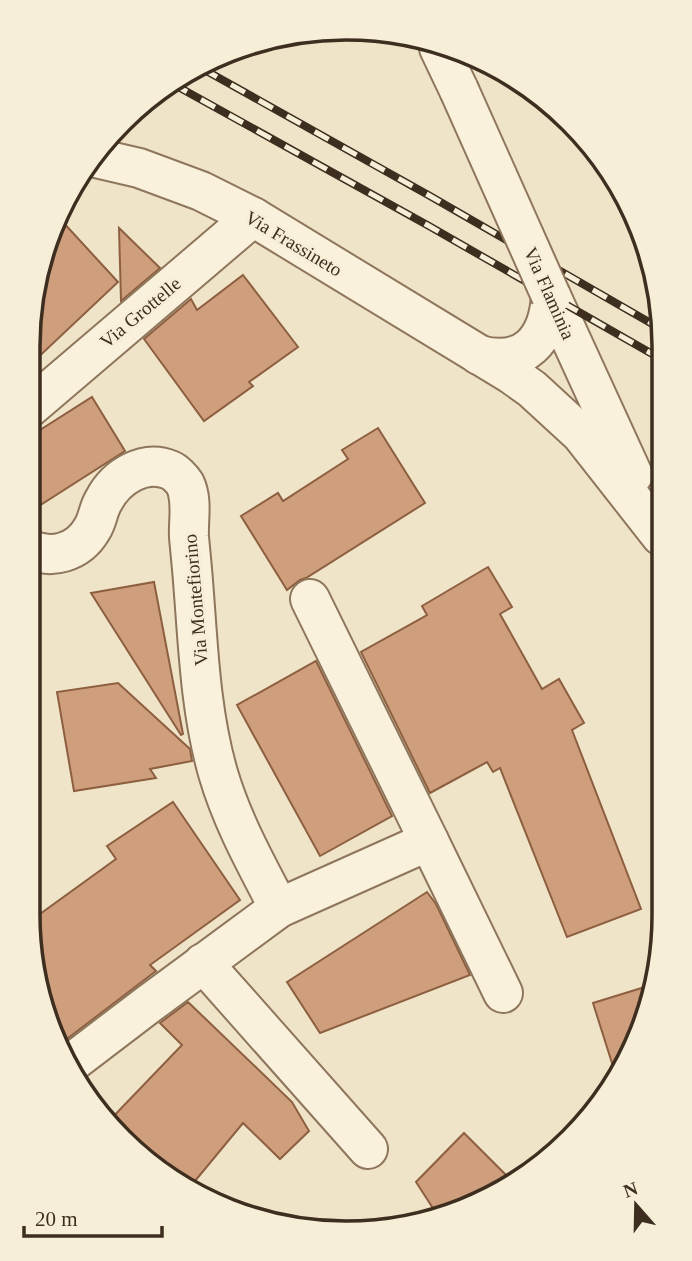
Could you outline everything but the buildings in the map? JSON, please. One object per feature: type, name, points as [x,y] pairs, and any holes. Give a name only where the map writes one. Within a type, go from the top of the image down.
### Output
[{"type":"street","name":"Via Flaminia","points":[[443,56],[652,514]]},
{"type":"street","name":"Via Frassineto","points":[[103,160],[139,168],[191,187],[253,218],[532,388],[581,434],[652,523]]},
{"type":"street","name":"Via Grottelle","points":[[40,399],[253,218]]},
{"type":"street","points":[[479,355],[501,359],[517,356],[529,348],[547,323],[551,296]]},
{"type":"street","name":"Via Montefiorino","points":[[40,552],[55,555],[82,542],[93,529],[103,500],[112,487],[127,475],[142,468],[158,467],[173,471],[185,484],[189,499],[189,536],[205,720],[218,774],[240,832],[279,908]]},
{"type":"street","points":[[310,598],[503,993]]},
{"type":"street","points":[[77,1059],[203,962],[279,908],[429,841]]},
{"type":"street","points":[[203,962],[368,1149]]},
{"type":"railway","points":[[210,73],[651,323]]},
{"type":"railway","points":[[181,89],[652,354]]}]
